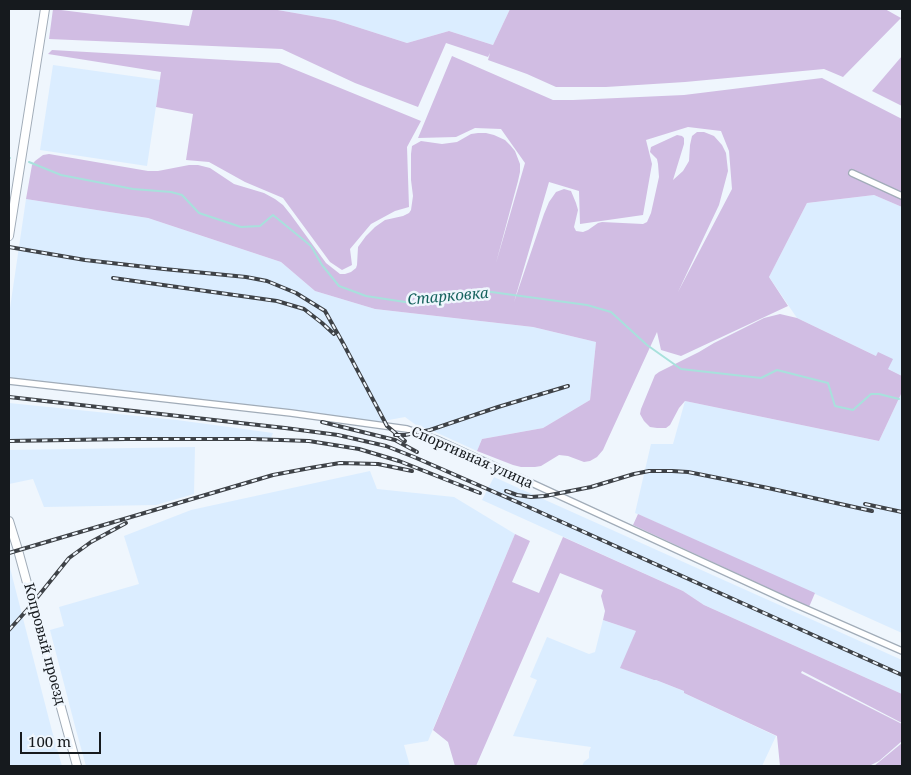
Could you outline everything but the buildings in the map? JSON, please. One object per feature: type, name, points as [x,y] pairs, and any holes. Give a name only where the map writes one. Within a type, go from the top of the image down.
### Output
[{"type":"main road","points":[[9,236],[45,9]]},
{"type":"main road","name":"Копровый проезд","points":[[9,521],[77,766]]},
{"type":"street","points":[[852,173],[902,196]]},
{"type":"street","name":"Спортивная улица","points":[[9,381],[291,413],[407,429],[436,439],[788,601],[902,651]]},
{"type":"shaded area","points":[[53,9],[189,26],[193,9],[272,9],[335,20],[407,43],[449,31],[493,45],[510,9],[885,9],[901,18],[843,77],[824,69],[685,82],[606,87],[556,87],[488,60],[490,53],[488,57],[446,43],[418,107],[355,83],[282,49],[49,39]]},
{"type":"shaded area","points":[[272,9],[510,9],[493,45],[449,31],[407,43],[335,20]]},
{"type":"shaded area","points":[[52,50],[279,63],[421,121],[407,147],[409,207],[395,211],[371,224],[350,249],[352,265],[342,270],[330,262],[283,198],[245,182],[209,162],[186,160],[193,114],[156,107],[161,72],[48,54]]},
{"type":"shaded area","points":[[452,56],[553,100],[684,95],[822,78],[902,119],[902,207],[874,195],[807,203],[769,277],[788,306],[681,356],[661,350],[657,332],[603,450],[597,457],[584,462],[559,455],[541,466],[521,467],[477,451],[482,439],[543,428],[590,400],[596,342],[533,327],[375,309],[315,291],[281,262],[148,218],[26,199],[32,165],[43,155],[49,154],[148,171],[198,165],[210,168],[234,184],[264,193],[275,199],[291,215],[326,263],[340,274],[345,274],[356,268],[358,247],[375,227],[385,220],[403,216],[411,210],[413,196],[411,180],[412,146],[421,141],[442,144],[457,142],[471,134],[486,133],[505,140],[515,151],[520,164],[518,181],[496,263],[525,163],[501,129],[475,128],[456,137],[418,138]],"holes":[[[688,127],[721,131],[729,151],[732,189],[678,292],[719,205],[728,171],[726,153],[722,145],[714,136],[704,132],[697,132],[692,136],[689,161],[683,171],[673,180],[684,144],[684,138],[677,135],[651,147],[650,152],[657,159],[659,177],[651,213],[647,222],[643,224],[602,222],[583,232],[576,231],[574,227],[578,210],[571,191],[564,189],[556,192],[544,214],[514,302],[549,182],[579,191],[580,224],[643,215],[652,164],[646,140]]]},
{"type":"shaded area","points":[[902,56],[902,106],[872,91]]},
{"type":"shaded area","points":[[53,65],[160,80],[147,166],[40,150]]},
{"type":"shaded area","points":[[874,195],[902,207],[902,376],[888,369],[876,356],[797,318],[769,277],[807,203]]},
{"type":"shaded area","points":[[26,199],[148,218],[281,262],[315,291],[375,309],[533,327],[596,342],[590,400],[543,428],[482,439],[477,451],[416,425],[405,417],[378,422],[9,378],[9,315]]},
{"type":"shaded area","points":[[780,314],[797,318],[876,356],[878,352],[893,359],[888,369],[902,376],[902,392],[879,441],[685,401],[670,425],[666,428],[650,427],[644,421],[640,414],[641,409],[655,375],[764,318]]},
{"type":"shaded area","points":[[902,392],[902,633],[635,513],[651,444],[673,444],[685,401],[879,441]]},
{"type":"shaded area","points":[[9,403],[177,420],[273,433],[270,440],[9,442]]},
{"type":"shaded area","points":[[195,447],[194,494],[156,505],[44,507],[33,479],[9,484],[9,450]]},
{"type":"shaded area","points":[[370,471],[377,489],[454,497],[515,534],[428,741],[404,745],[410,766],[86,766],[50,630],[64,626],[59,607],[139,584],[124,536],[191,510]]},
{"type":"shaded area","points":[[494,477],[902,660],[902,694],[704,605],[683,591],[482,500]]},
{"type":"shaded area","points":[[638,514],[815,593],[809,607],[633,525]]},
{"type":"shaded area","points":[[515,534],[530,541],[512,582],[539,593],[563,537],[683,591],[704,605],[902,694],[902,723],[802,671],[801,673],[902,724],[902,741],[879,761],[869,766],[780,766],[777,736],[684,693],[684,691],[620,668],[636,631],[603,620],[605,611],[601,596],[603,590],[560,573],[476,766],[455,766],[448,742],[433,730]]},
{"type":"shaded area","points":[[9,564],[52,731],[62,766],[9,766]]},
{"type":"shaded area","points":[[603,620],[637,631],[621,668],[684,691],[684,693],[776,736],[762,766],[582,766],[589,758],[591,747],[513,736],[537,680],[530,677],[547,637],[589,654],[595,652]]},
{"type":"shaded area","points":[[902,743],[902,766],[874,766]]},
{"type":"waterway","name":"Старковка","points":[[29,162],[61,175],[133,189],[171,192],[182,195],[199,213],[241,227],[260,226],[273,215],[311,246],[322,265],[339,286],[366,296],[405,302],[484,291],[587,305],[611,312],[647,345],[681,369],[761,378],[777,370],[828,383],[835,406],[853,410],[871,394],[899,399]]},
{"type":"railway","points":[[9,247],[85,260],[246,277],[267,281],[296,293],[325,311],[387,426],[405,441]]},
{"type":"railway","points":[[113,278],[277,301],[304,309],[334,334]]},
{"type":"railway","points":[[395,435],[430,430],[568,386]]},
{"type":"railway","points":[[9,397],[285,428],[338,435],[386,446],[524,505],[902,675]]},
{"type":"railway","points":[[322,422],[395,440],[417,452]]},
{"type":"railway","points":[[9,441],[126,439],[309,441],[359,449],[399,461],[480,493]]},
{"type":"railway","points":[[9,553],[273,475],[340,463],[378,464],[412,471]]},
{"type":"railway","points":[[506,491],[531,497],[545,496],[591,487],[649,471],[672,471],[688,472],[872,511]]},
{"type":"railway","points":[[865,504],[902,512]]},
{"type":"railway","points":[[9,630],[69,558],[91,542],[126,523]]}]
